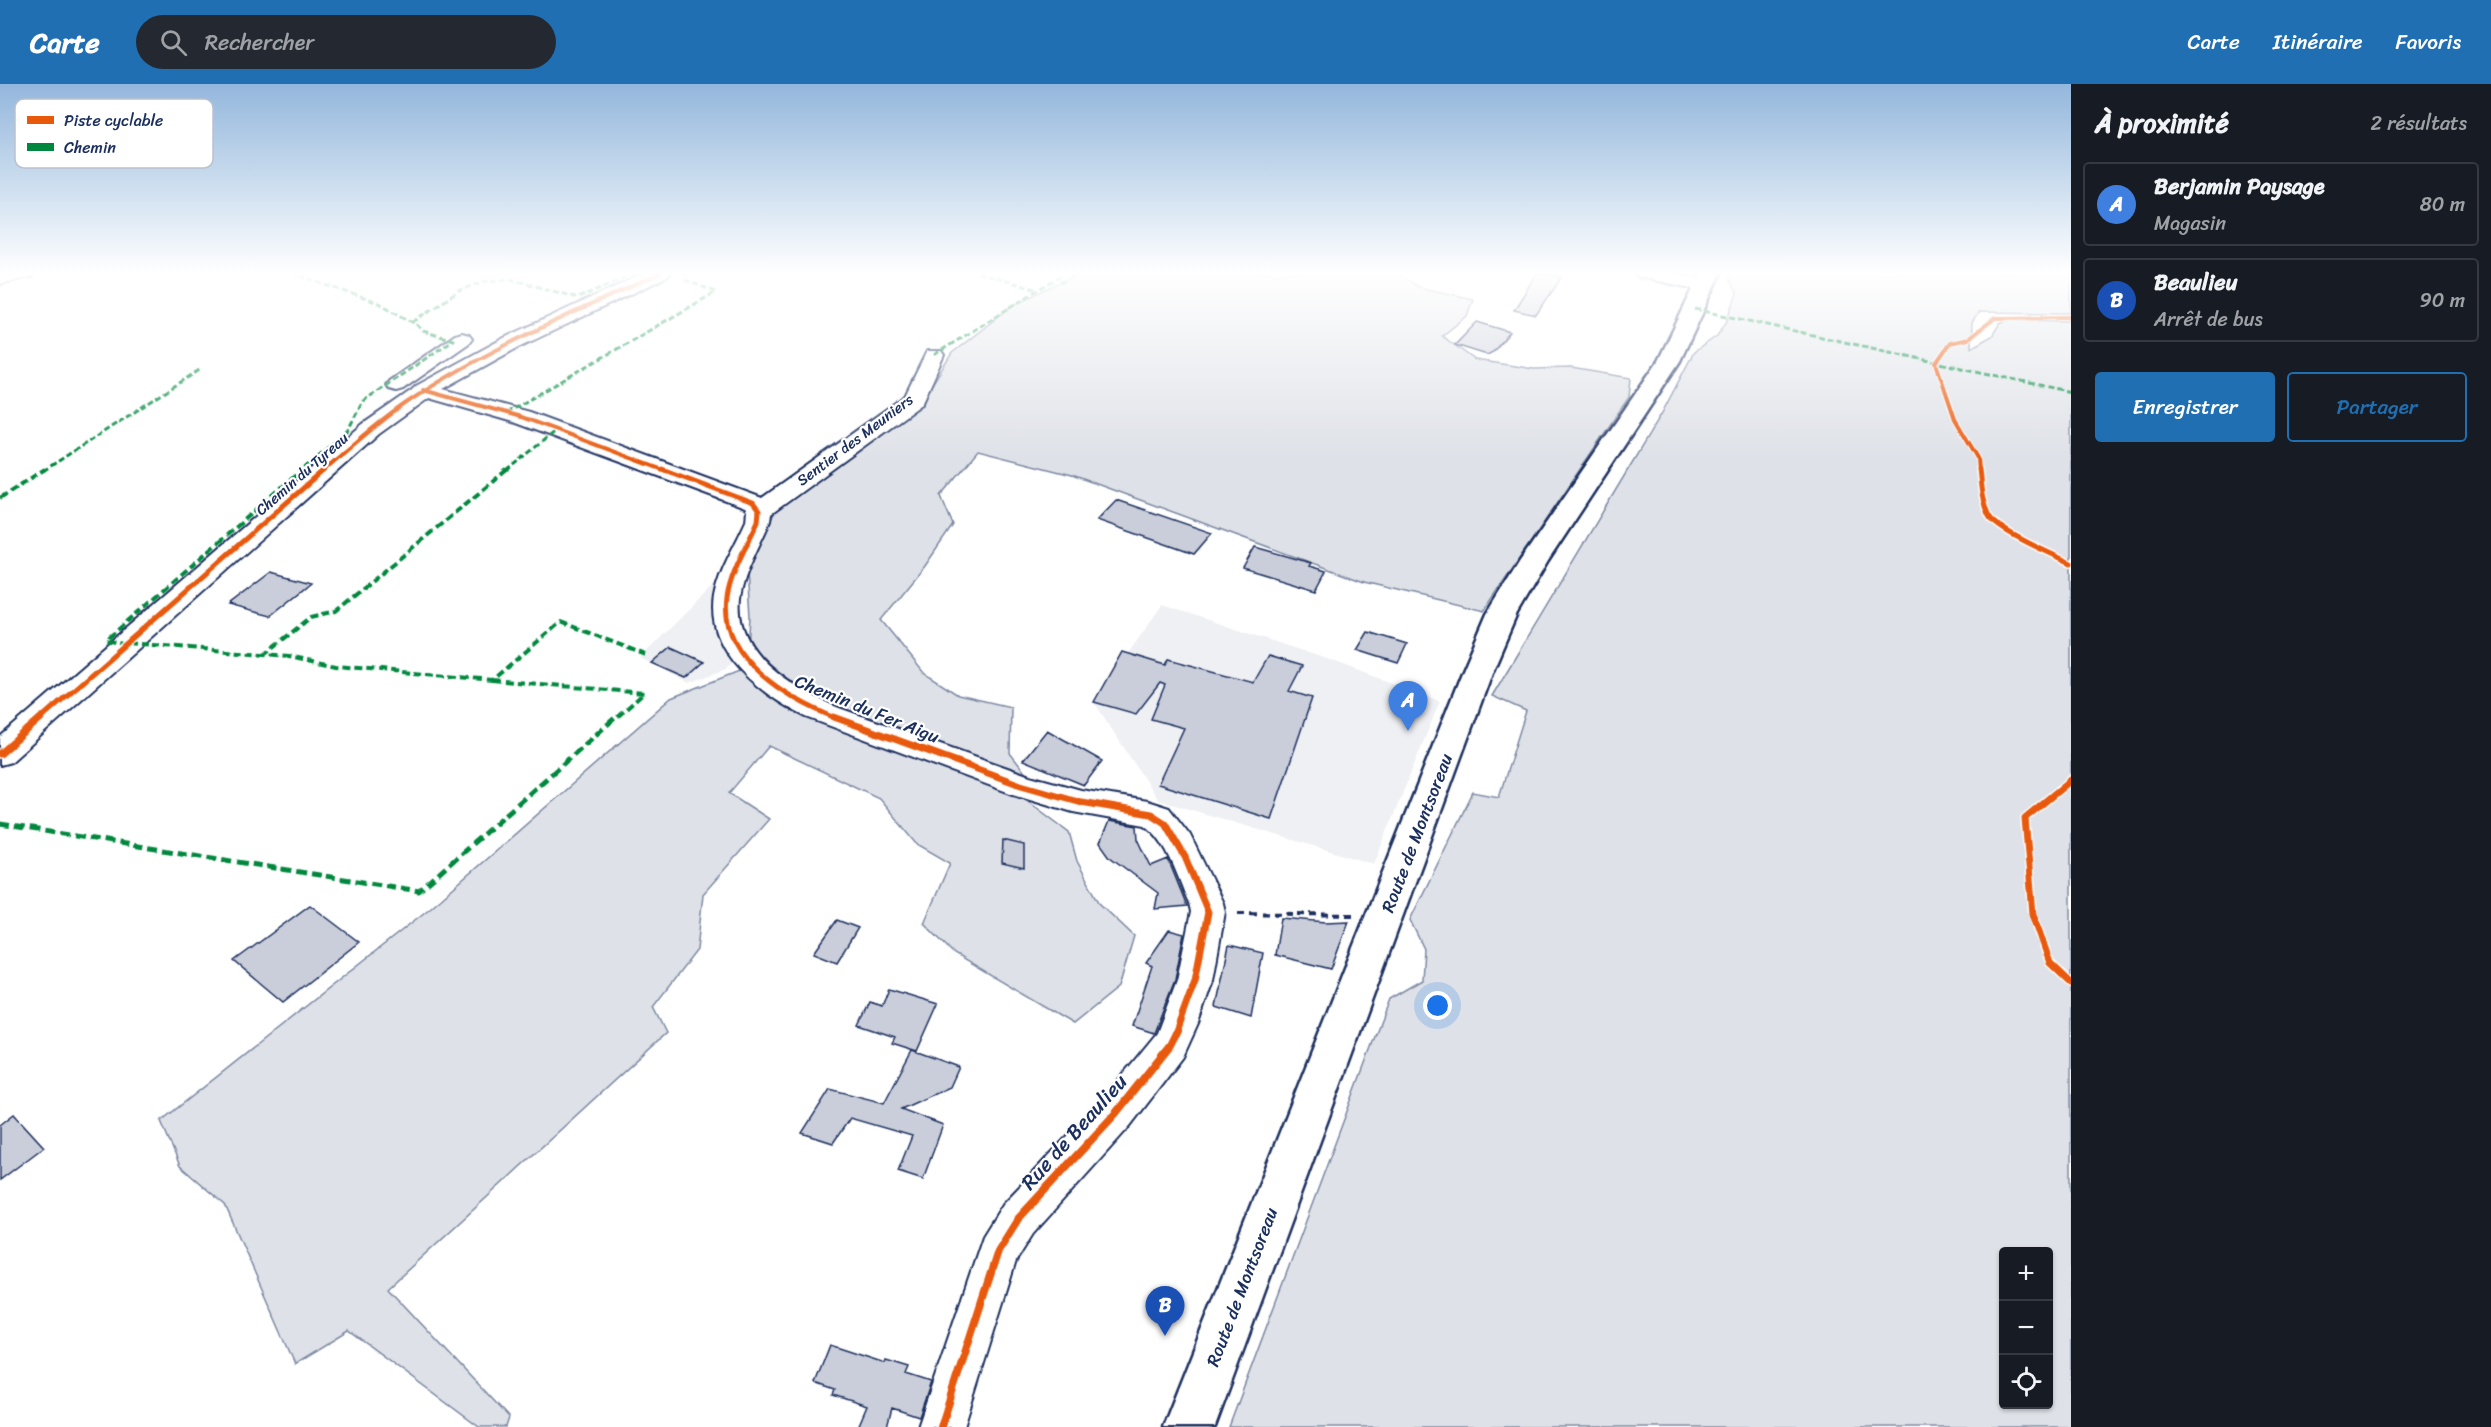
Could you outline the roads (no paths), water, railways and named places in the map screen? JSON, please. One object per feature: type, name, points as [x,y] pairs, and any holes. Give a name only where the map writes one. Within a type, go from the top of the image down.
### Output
[{"type":"main road","name":"Route de Montsoreau","points":[[1190,1427],[1204,1382],[1384,921],[1478,670],[1502,614],[1594,470],[1669,361],[1681,336]]},
{"type":"street","points":[[391,401],[406,386],[487,336]]},
{"type":"street","name":"Chemin du Tyreau","points":[[0,754],[372,429],[391,401],[423,390],[493,351],[526,336]]},
{"type":"street","points":[[391,401],[462,339]]},
{"type":"street","name":"Sentier des Meuniers","points":[[759,511],[914,399],[934,355]]},
{"type":"street","points":[[423,390],[561,431],[743,498],[753,503],[759,511]]},
{"type":"street","name":"Chemin du Fer Aigu","points":[[759,511],[753,532],[730,581],[727,612],[734,640],[753,666],[770,682],[795,699],[824,712],[1012,782],[1091,804],[1156,815],[1166,823],[1185,858],[1208,912]]},
{"type":"street","name":"Rue de Beaulieu","points":[[941,1427],[998,1251],[1018,1219],[1116,1113],[1170,1044],[1180,1024],[1195,980],[1208,912]]},
{"type":"place","name":"Berjamin Paysage","points":[[1408,731]]},
{"type":"place","name":"Beaulieu","points":[[1165,1336]]}]
